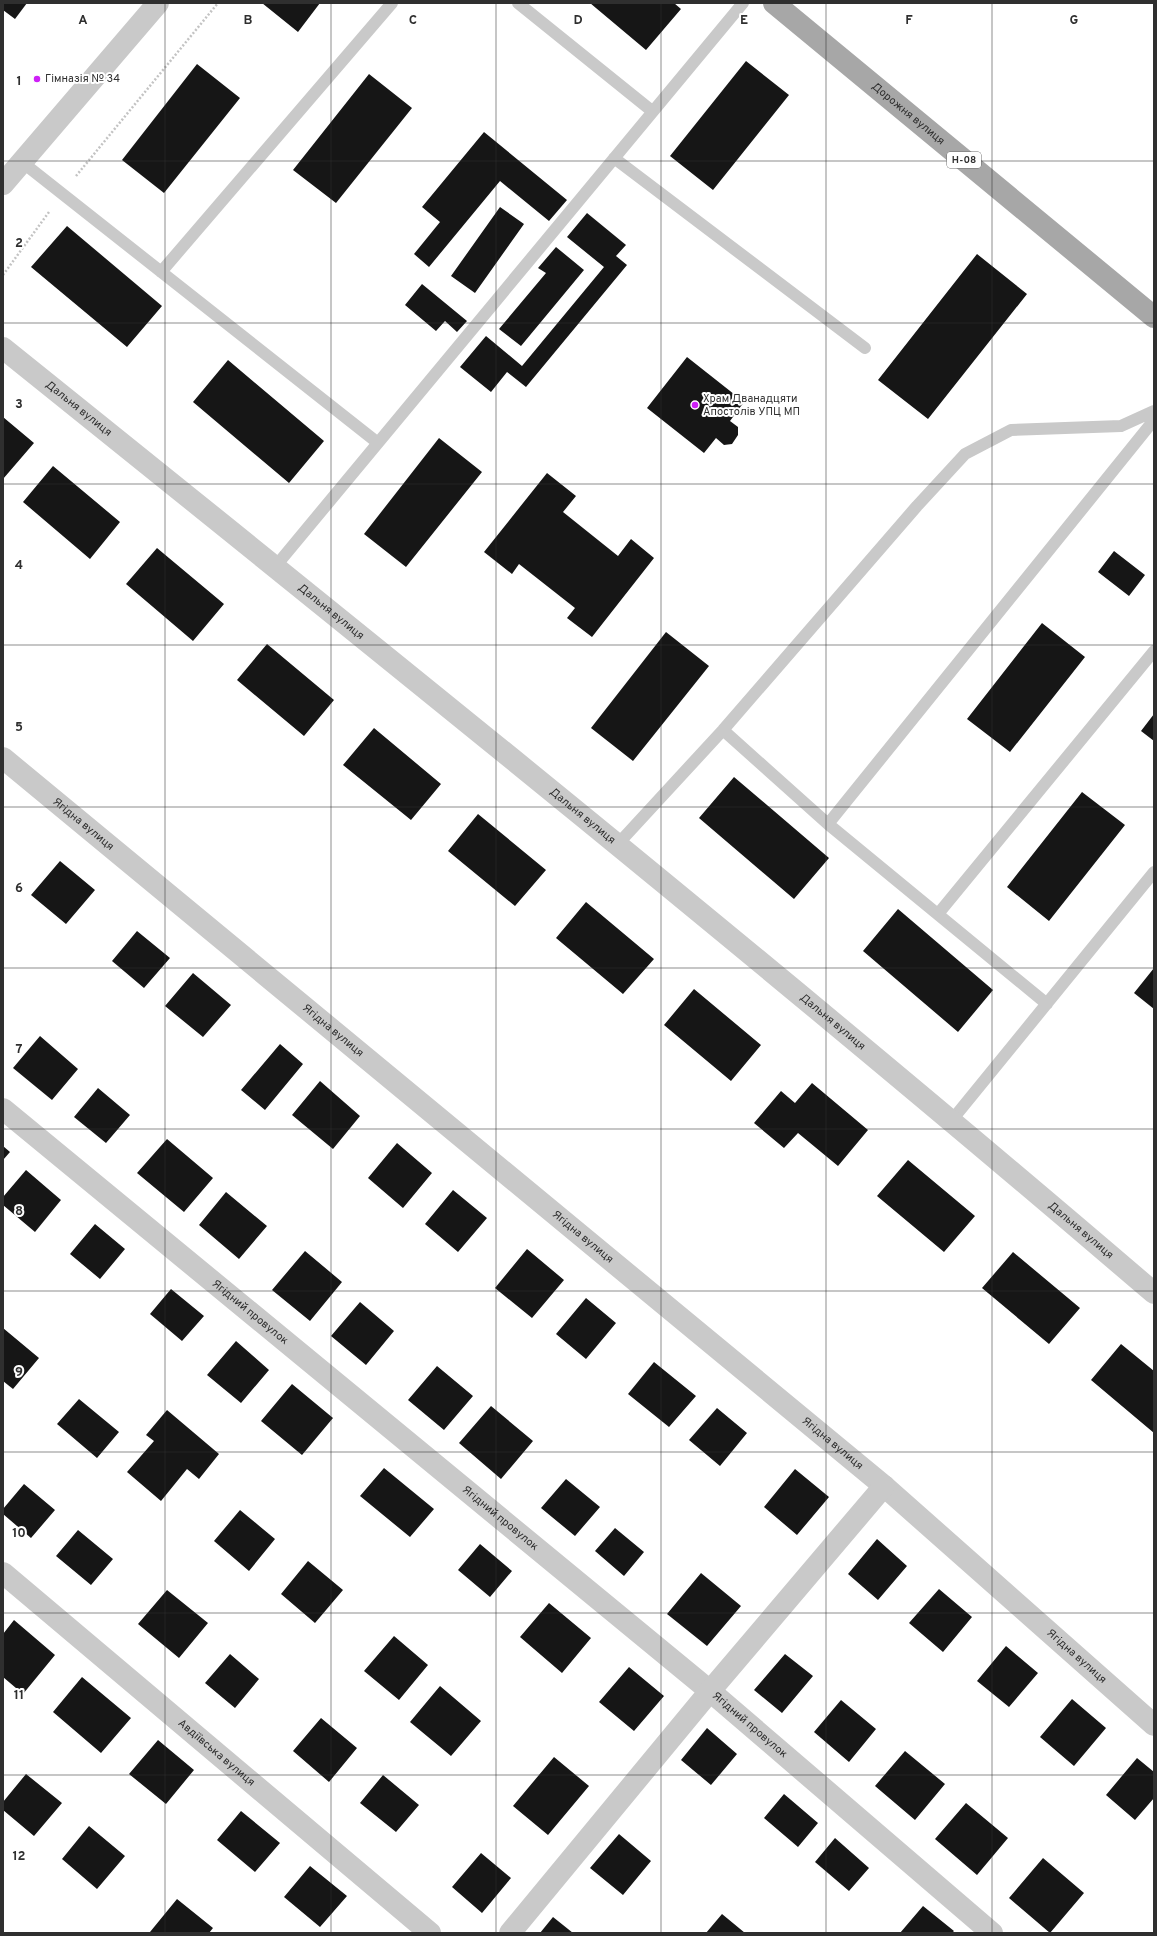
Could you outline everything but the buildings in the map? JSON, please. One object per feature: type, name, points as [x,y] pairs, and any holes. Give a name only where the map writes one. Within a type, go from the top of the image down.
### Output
[{"type":"main road","name":"Дорожня вулиця","points":[[774,3],[1154,317]]},
{"type":"street","points":[[3,184],[158,3]]},
{"type":"street","name":"Дальня вулиця","points":[[3,348],[617,845],[952,1120],[1154,1293]]},
{"type":"street","name":"Ягідна вулиця","points":[[3,758],[884,1486],[1154,1725]]},
{"type":"street","name":"Ягідний провулок","points":[[3,1109],[710,1691],[992,1933]]},
{"type":"street","points":[[510,1933],[710,1691],[884,1486]]},
{"type":"street","name":"Авдіївська вулиця","points":[[3,1573],[430,1933]]},
{"type":"lane","points":[[161,272],[392,3]]},
{"type":"lane","points":[[518,3],[652,111]]},
{"type":"lane","points":[[275,567],[743,3]]},
{"type":"lane","points":[[614,158],[865,348]]},
{"type":"lane","points":[[22,162],[378,443]]},
{"type":"lane","points":[[617,845],[723,730],[917,506],[965,454],[1011,430],[1121,426],[1154,411]]},
{"type":"lane","points":[[828,824],[1154,420]]},
{"type":"lane","points":[[938,914],[1154,651]]},
{"type":"lane","points":[[723,730],[828,824],[1047,1004]]},
{"type":"lane","points":[[952,1120],[1154,872]]},
{"type":"path","points":[[3,275],[62,194],[218,3]]},
{"type":"place","name":"Гімназія № 34","points":[[37,79]]},
{"type":"place","name":"Храм Дванадцяти Апостолів УПЦ МП","points":[[695,405]]}]
